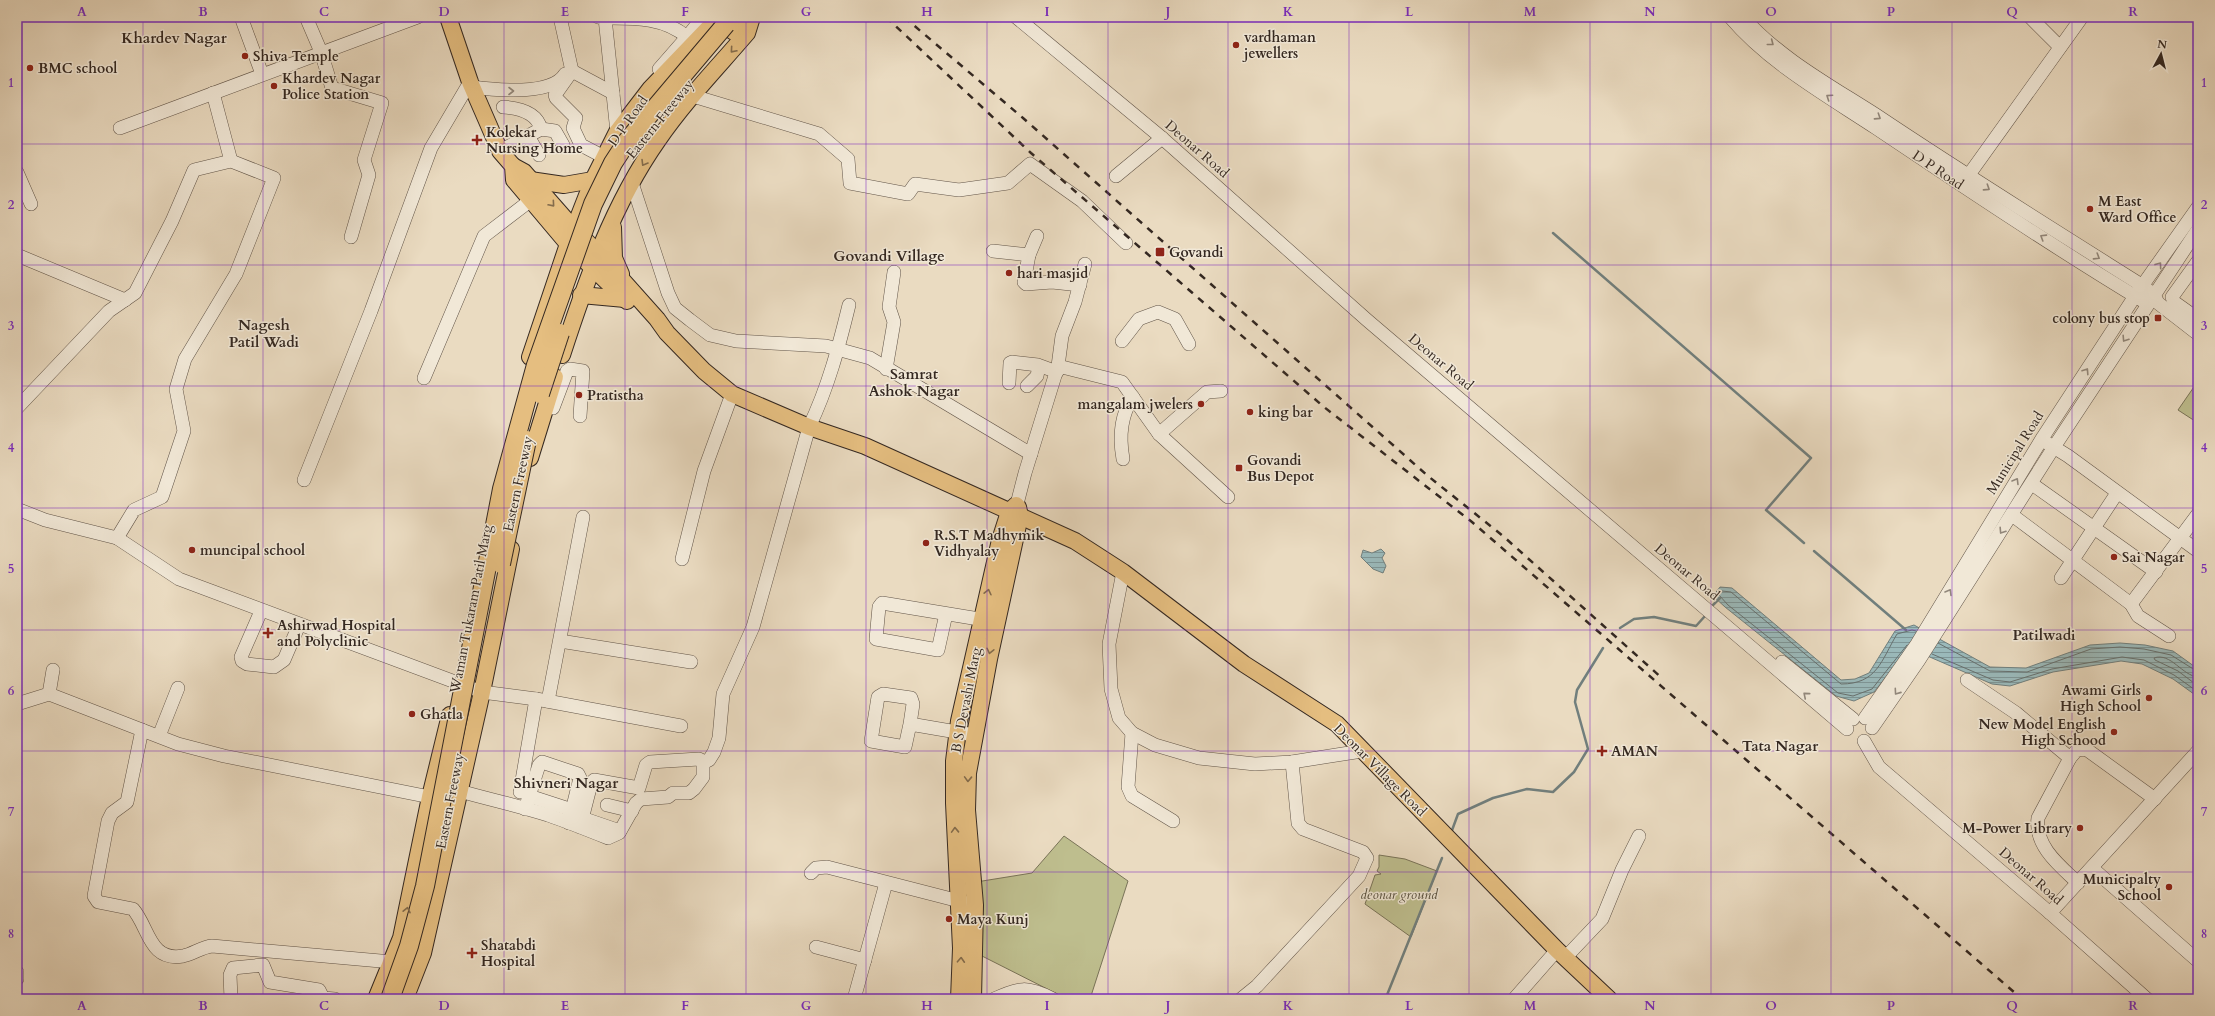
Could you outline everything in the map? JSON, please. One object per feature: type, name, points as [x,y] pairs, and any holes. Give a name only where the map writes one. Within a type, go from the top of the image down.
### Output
[{"type":"highway","name":"Eastern Freeway","points":[[390,999],[409,946],[425,886],[502,489],[536,365],[592,204],[613,163],[628,140],[731,21]]},
{"type":"highway","name":"Eastern Freeway","points":[[400,999],[418,950],[428,916],[462,739],[481,657],[526,442],[601,203],[635,146],[731,21]]},
{"type":"main road","points":[[448,17],[471,85],[500,151],[513,166],[524,172],[574,229],[596,261]]},
{"type":"main road","name":"Waman Tukaram Patil Marg","points":[[405,999],[423,953],[482,692],[534,441],[558,382],[581,295],[614,217],[632,183],[658,140],[693,96],[748,33],[752,17]]},
{"type":"main road","name":"D P Road","points":[[568,244],[592,180],[617,132],[650,89],[731,21]]},
{"type":"main road","points":[[513,166],[514,180],[568,244],[596,261]]},
{"type":"main road","points":[[530,180],[564,185],[592,180]]},
{"type":"main road","points":[[581,295],[628,296],[614,258],[612,242],[614,217]]},
{"type":"main road","name":"Waman Tukaram Patil Marg","points":[[376,999],[401,938],[430,796],[456,684],[496,485],[514,410],[545,309],[568,244]]},
{"type":"main road","name":"Deonar Village Road","points":[[596,261],[628,296],[657,319],[666,333],[704,371],[732,394],[809,427],[872,450],[1016,511],[1075,541],[1123,572],[1244,664],[1337,724],[1561,954],[1609,999]]},
{"type":"main road","name":"B S Devashi Marg","points":[[959,999],[961,948],[954,804],[954,761],[958,732],[982,619],[1016,511]]},
{"type":"main road","name":"B S Devashi Marg","points":[[973,999],[975,905],[967,810],[968,773],[974,736],[998,622],[1006,542]]},
{"type":"street","points":[[242,17],[262,74]]},
{"type":"street","points":[[306,17],[321,52],[332,88],[382,103],[364,160],[369,175],[352,237]]},
{"type":"street","points":[[120,128],[418,17]]},
{"type":"street","points":[[304,480],[371,311],[431,148],[471,85],[515,92],[558,82],[567,70],[555,17]]},
{"type":"street","points":[[560,17],[572,71],[555,95],[556,98],[576,118],[573,128],[581,145],[604,157]]},
{"type":"street","points":[[650,89],[654,75],[703,17]]},
{"type":"street","name":"Deonar Road","points":[[1016,17],[1168,134],[1279,237]]},
{"type":"street","name":"Deonar Road","points":[[1029,17],[1162,138],[1279,237],[1684,587],[1825,704],[1859,724],[1852,740],[1864,741],[1879,767],[2050,913],[2147,999]]},
{"type":"street","points":[[2030,17],[2060,47]]},
{"type":"street","points":[[1965,181],[2082,17]]},
{"type":"street","points":[[617,132],[613,93],[601,18],[636,18],[665,23],[687,37]]},
{"type":"street","name":"D P Road","points":[[1738,20],[1746,36],[1965,181],[2139,291],[2198,334]]},
{"type":"street","points":[[572,71],[613,93]]},
{"type":"street","points":[[213,93],[231,161]]},
{"type":"street","points":[[693,96],[819,134],[848,159],[850,183],[908,194],[915,184],[958,190],[1008,183],[1030,164],[1082,201],[1126,243]]},
{"type":"street","points":[[503,107],[527,112],[533,116],[541,129]]},
{"type":"street","points":[[500,151],[541,129],[555,131],[563,145]]},
{"type":"street","points":[[528,136],[539,155]]},
{"type":"street","points":[[1116,176],[1162,138]]},
{"type":"street","points":[[17,408],[109,312],[135,293],[172,221],[194,170],[231,161],[274,178],[236,274],[185,359],[176,389],[184,431],[162,497],[134,510],[117,538]]},
{"type":"street","points":[[17,172],[31,204]]},
{"type":"street","points":[[632,183],[674,308],[710,335],[736,341],[826,346],[870,358],[886,369],[1031,454]]},
{"type":"street","points":[[424,378],[484,236],[531,200]]},
{"type":"street","name":"Municipal Road","points":[[1864,741],[1870,736],[1859,724],[1914,658],[1922,646],[2041,440],[2139,291],[2198,207]]},
{"type":"street","name":"Municipal Road","points":[[1932,629],[2012,516],[2054,447],[2153,301],[2178,258],[2198,229]]},
{"type":"street","points":[[1037,236],[1029,255],[1024,282],[1026,284],[1052,282],[1080,285]]},
{"type":"street","points":[[994,251],[1029,255]]},
{"type":"street","points":[[17,255],[125,300]]},
{"type":"street","points":[[2178,258],[2196,267],[2172,297],[2174,302],[2198,319]]},
{"type":"street","name":"B S Devashi Marg","points":[[1016,511],[1031,454],[1058,369],[1062,336],[1080,285],[1085,264]]},
{"type":"street","points":[[886,369],[894,322],[889,307],[894,272]]},
{"type":"street","points":[[459,791],[525,799],[572,818],[608,838],[619,833],[632,811],[640,793],[646,765],[650,762],[699,759],[703,762],[709,760],[714,752],[719,738],[723,694],[753,627],[809,427],[819,407],[838,350],[849,305]]},
{"type":"street","points":[[1122,341],[1139,319],[1158,312],[1175,319],[1189,344]]},
{"type":"street","points":[[1009,383],[1010,364],[1058,369],[1122,382],[1159,434],[1228,497]]},
{"type":"street","points":[[1039,366],[1038,374],[1030,384],[1053,386]]},
{"type":"street","points":[[553,408],[558,382],[570,369],[583,371],[580,416]]},
{"type":"street","points":[[1159,434],[1207,392],[1221,391]]},
{"type":"street","points":[[682,559],[704,471],[732,394]]},
{"type":"street","points":[[1123,459],[1122,426],[1125,411],[1133,397]]},
{"type":"street","points":[[2041,440],[2054,447],[2179,539],[2198,551]]},
{"type":"street","points":[[2032,484],[2156,572]]},
{"type":"street","points":[[2061,578],[2117,493]]},
{"type":"street","points":[[17,509],[45,520],[117,538],[179,579],[456,684],[482,692],[542,700],[681,726]]},
{"type":"street","points":[[2131,604],[2198,514]]},
{"type":"street","points":[[2012,516],[2072,562],[2131,604],[2138,616],[2169,636]]},
{"type":"street","points":[[525,799],[542,700],[560,641],[583,517]]},
{"type":"street","points":[[1123,572],[1109,644],[1111,689],[1119,718],[1132,733],[1155,745],[1199,758],[1255,764],[1292,762],[1362,751]]},
{"type":"street","points":[[946,614],[938,650],[876,639],[879,607],[882,603],[998,622]]},
{"type":"street","points":[[261,611],[241,656],[242,661],[246,664],[274,668],[284,660],[299,625]]},
{"type":"street","points":[[560,641],[691,662]]},
{"type":"street","points":[[49,694],[53,670]]},
{"type":"street","points":[[1967,680],[2016,713],[2070,758]]},
{"type":"street","points":[[159,736],[178,688]]},
{"type":"street","points":[[17,704],[49,694],[142,730],[224,756],[430,796]]},
{"type":"street","points":[[880,695],[911,698],[913,704],[910,724],[905,747],[871,741],[880,695]]},
{"type":"street","points":[[910,724],[974,736]]},
{"type":"street","points":[[142,730],[126,802],[112,813],[108,820],[94,896],[98,902],[133,909],[152,944],[165,954],[174,957],[192,954],[212,946],[392,962]]},
{"type":"street","points":[[1132,733],[1128,787],[1132,796],[1173,821]]},
{"type":"street","points":[[2078,883],[2048,853],[2042,844],[2037,824],[2038,818],[2070,758],[2077,750],[2086,749],[2155,799]]},
{"type":"street","points":[[2050,913],[2198,752]]},
{"type":"street","points":[[525,799],[539,765],[542,762],[578,774],[580,778],[572,818]]},
{"type":"street","points":[[572,818],[594,780],[661,798],[668,797],[673,793],[689,793],[703,777],[703,762]]},
{"type":"street","points":[[1241,999],[1257,986],[1359,876],[1367,858],[1363,852],[1303,828],[1298,823],[1292,762]]},
{"type":"street","points":[[607,805],[632,811]]},
{"type":"street","points":[[1514,999],[1561,954],[1602,919],[1622,870],[1639,836]]},
{"type":"street","points":[[811,873],[816,868],[827,867],[975,905]]},
{"type":"street","points":[[2092,868],[2197,958],[2198,961]]},
{"type":"street","points":[[854,999],[886,883]]},
{"type":"street","points":[[816,948],[865,960]]},
{"type":"street","points":[[231,999],[230,975],[233,968],[263,965],[270,982],[319,990],[323,998],[335,999]]},
{"type":"street","points":[[17,972],[17,980]]},
{"type":"street","points":[[994,999],[1015,989],[1025,988],[1036,990],[1053,999]]},
{"type":"green space","points":[[2198,381],[2198,423],[2178,410]]},
{"type":"green space","points":[[1064,836],[1128,881],[1090,999],[1067,999],[982,956],[970,883],[1032,873]]},
{"type":"green space","name":"deonar ground","points":[[1379,855],[1405,859],[1437,871],[1411,937],[1365,904],[1375,875],[1381,874],[1377,871],[1379,867]]},
{"type":"water","points":[[1381,549],[1385,553],[1382,558],[1386,566],[1383,573],[1373,569],[1361,557],[1363,550],[1372,553]]},
{"type":"water","points":[[1720,587],[1732,588],[1841,680],[1855,679],[1869,673],[1895,631],[1914,625],[1990,667],[2026,668],[2090,645],[2120,643],[2145,645],[2173,651],[2198,669],[2198,697],[2173,679],[2142,664],[2121,661],[2053,672],[2010,686],[1992,684],[1909,648],[1874,692],[1854,701],[1836,696],[1725,607],[1713,596]]},
{"type":"waterway","points":[[1553,233],[1811,458],[1766,510],[1804,543]]},
{"type":"waterway","points":[[1814,551],[1906,630]]},
{"type":"waterway","points":[[1713,605],[1720,598]]},
{"type":"waterway","points":[[1620,628],[1634,619],[1654,617],[1696,626],[1705,616]]},
{"type":"waterway","points":[[1451,833],[1458,814],[1493,798],[1527,789],[1553,792],[1574,772],[1588,749],[1575,702],[1577,690],[1603,648]]},
{"type":"waterway","points":[[1383,999],[1387,995],[1442,858]]},
{"type":"railway","points":[[886,17],[1031,153],[1324,407],[1472,522],[2022,999]]},
{"type":"railway","points":[[904,17],[1023,118],[1428,476],[1503,536],[1663,679]]},
{"type":"place","name":"vardhaman jewellers","points":[[1236,45]]},
{"type":"place","name":"Shiva Temple","points":[[245,56]]},
{"type":"place","name":"BMC school","points":[[30,68]]},
{"type":"place","name":"Khardev Nagar Police Station","points":[[274,86]]},
{"type":"place","name":"Kolekar Nursing Home","points":[[477,140]]},
{"type":"place","name":"M East Ward Office","points":[[2090,209]]},
{"type":"place","name":"Govandi","points":[[1160,252]]},
{"type":"place","name":"hari masjid","points":[[1009,273]]},
{"type":"place","name":"colony bus stop","points":[[2158,318]]},
{"type":"place","name":"Pratistha","points":[[579,395]]},
{"type":"place","name":"mangalam jwelers","points":[[1201,404]]},
{"type":"place","name":"king bar","points":[[1250,412]]},
{"type":"place","name":"Govandi Bus Depot","points":[[1239,468]]},
{"type":"place","name":"R.S.T Madhymik Vidhyalay","points":[[926,543]]},
{"type":"place","name":"muncipal school","points":[[192,550]]},
{"type":"place","name":"Sai Nagar","points":[[2114,557]]},
{"type":"place","name":"Ashirwad Hospital and Polyclinic","points":[[268,633]]},
{"type":"place","name":"Awami Girls High School","points":[[2149,698]]},
{"type":"place","name":"Ghatla","points":[[412,714]]},
{"type":"place","name":"New Model English High Schood","points":[[2114,732]]},
{"type":"place","name":"AMAN","points":[[1602,751]]},
{"type":"place","name":"M-Power Library","points":[[2080,828]]},
{"type":"place","name":"Municipalty School","points":[[2169,887]]},
{"type":"place","name":"Maya Kunj","points":[[949,919]]},
{"type":"place","name":"Shatabdi Hospital","points":[[472,953]]},
{"type":"district","name":"Khardev Nagar","points":[[174,38]]},
{"type":"district","name":"Govandi Village","points":[[889,256]]},
{"type":"district","name":"Nagesh Patil Wadi","points":[[264,334]]},
{"type":"district","name":"Samrat Ashok Nagar","points":[[914,382]]},
{"type":"district","name":"Patilwadi","points":[[2044,635]]},
{"type":"district","name":"Tata Nagar","points":[[1780,746]]},
{"type":"district","name":"Shivneri Nagar","points":[[566,783]]}]
